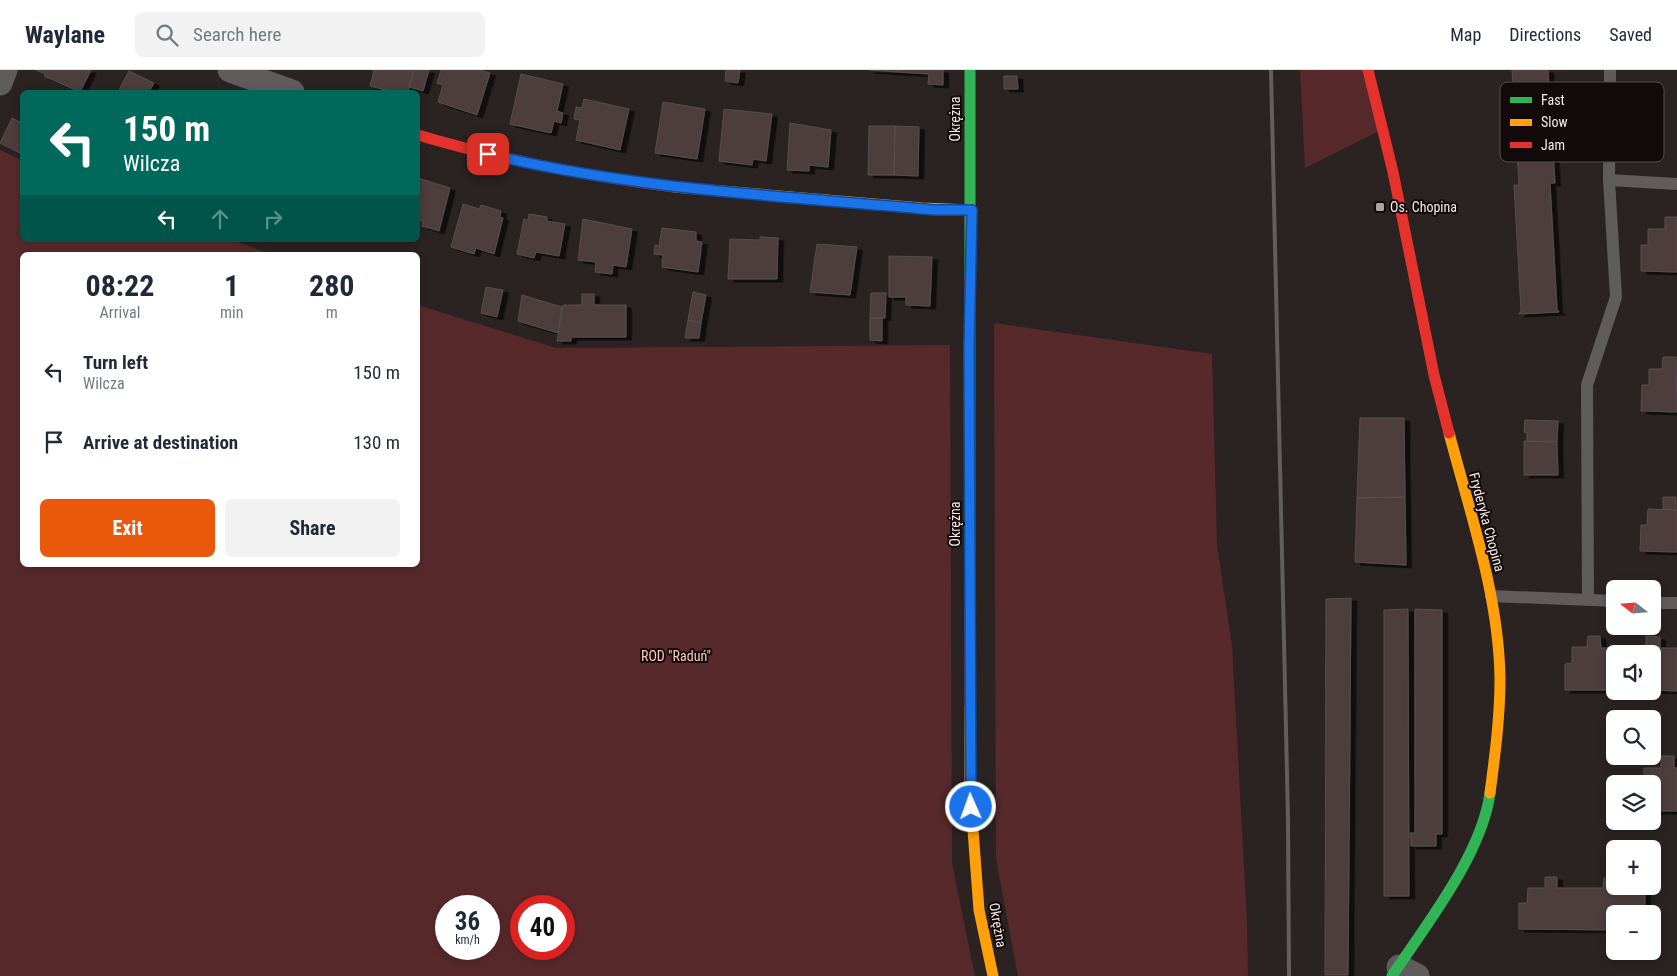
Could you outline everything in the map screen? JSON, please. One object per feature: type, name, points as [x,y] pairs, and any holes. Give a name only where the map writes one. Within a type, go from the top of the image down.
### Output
[{"type":"street","points":[[0,83],[6,70]]},
{"type":"street","points":[[230,70],[286,90]]},
{"type":"street","name":"Okrężna","points":[[970,70],[972,210],[969,348],[970,790],[979,910],[993,976]]},
{"type":"street","name":"Fryderyka Chopina","points":[[1368,70],[1381,130],[1394,172],[1434,375],[1491,596],[1500,678],[1497,744],[1489,801],[1473,845],[1403,973]]},
{"type":"street","points":[[420,136],[451,146],[542,168],[648,184],[742,195],[935,210],[972,210]]},
{"type":"lane","points":[[1588,600],[1587,385],[1616,297],[1608,162]]},
{"type":"lane","points":[[1608,180],[1677,184]]},
{"type":"lane","points":[[1491,596],[1606,601]]},
{"type":"lane","points":[[1661,603],[1677,603]]},
{"type":"green space","points":[[1300,70],[1368,70],[1381,130],[1305,168]]},
{"type":"green space","name":"ROD \"Raduń\"","points":[[0,150],[20,159],[20,242],[237,242],[265,252],[20,252],[20,567],[420,567],[420,306],[556,348],[950,345],[952,863],[975,976],[0,976]]},
{"type":"green space","points":[[994,323],[1212,354],[1217,545],[1232,645],[1247,923],[1248,976],[1018,976],[996,859]]},
{"type":"building","points":[[36,70],[91,70],[81,90],[76,90],[44,76],[45,74]]},
{"type":"building","points":[[372,70],[414,70],[409,90],[385,90],[370,86],[374,71]]},
{"type":"building","points":[[414,70],[429,70],[423,91],[409,87]]},
{"type":"building","points":[[441,70],[480,70],[490,73],[477,115],[438,102],[443,85],[437,83]]},
{"type":"building","points":[[726,70],[740,70],[738,83],[725,81]]},
{"type":"building","points":[[869,70],[897,70],[897,72]]},
{"type":"building","points":[[897,70],[943,70],[943,85],[928,84],[929,74],[897,72]]},
{"type":"building","points":[[1512,70],[1548,70],[1549,82],[1513,82]]},
{"type":"building","points":[[129,71],[154,83],[150,90],[119,90]]},
{"type":"building","points":[[521,74],[563,84],[557,111],[563,113],[561,123],[554,121],[551,133],[510,124]]},
{"type":"building","points":[[1004,76],[1017,76],[1018,89],[1004,89]]},
{"type":"building","points":[[584,99],[629,109],[620,150],[576,140],[580,120],[574,119],[576,107],[582,108]]},
{"type":"building","points":[[663,102],[705,109],[697,159],[655,153]]},
{"type":"building","points":[[724,109],[772,114],[766,161],[753,159],[752,165],[719,161]]},
{"type":"building","points":[[12,118],[20,122],[20,153],[0,143]]},
{"type":"building","points":[[790,123],[831,130],[828,167],[809,165],[809,171],[787,170]]},
{"type":"building","points":[[869,126],[895,126],[894,175],[868,175]]},
{"type":"building","points":[[895,126],[919,127],[918,176],[894,175]]},
{"type":"building","points":[[1518,162],[1554,162],[1555,183],[1550,183],[1557,309],[1559,312],[1519,314],[1521,311],[1514,185],[1519,185]]},
{"type":"building","points":[[420,179],[450,188],[439,231],[422,226],[423,221],[420,220]]},
{"type":"building","points":[[463,204],[479,209],[481,205],[501,211],[500,217],[503,218],[494,254],[476,248],[474,254],[451,247]]},
{"type":"building","points":[[529,214],[547,217],[547,221],[565,224],[559,256],[536,252],[534,258],[517,254],[524,219],[528,220]]},
{"type":"building","points":[[1665,217],[1677,217],[1677,272],[1641,271],[1641,245],[1648,245],[1648,229],[1665,229]]},
{"type":"building","points":[[583,219],[632,229],[626,267],[613,265],[612,274],[595,272],[596,262],[578,260]]},
{"type":"building","points":[[662,228],[696,232],[696,241],[702,242],[698,272],[662,267],[663,255],[654,254],[655,245],[659,246]]},
{"type":"building","points":[[760,237],[778,238],[777,279],[728,279],[730,239],[760,240]]},
{"type":"building","points":[[817,244],[857,247],[850,295],[810,292]]},
{"type":"building","points":[[889,256],[932,257],[930,306],[906,305],[906,297],[889,297]]},
{"type":"building","points":[[486,287],[503,290],[497,317],[481,313]]},
{"type":"building","points":[[693,292],[706,295],[701,323],[688,320]]},
{"type":"building","points":[[871,293],[886,293],[885,318],[870,318]]},
{"type":"building","points":[[582,294],[594,294],[594,305],[626,305],[626,337],[571,337],[571,341],[557,341],[563,305],[582,305]]},
{"type":"building","points":[[522,295],[562,307],[558,333],[518,321]]},
{"type":"building","points":[[870,318],[882,318],[882,341],[870,340]]},
{"type":"building","points":[[688,320],[701,323],[699,338],[685,338]]},
{"type":"building","points":[[1663,357],[1676,357],[1677,412],[1641,411],[1642,385],[1649,385],[1649,369],[1662,369]]},
{"type":"building","points":[[1360,418],[1404,418],[1405,497],[1357,498]]},
{"type":"building","points":[[1525,420],[1558,421],[1557,442],[1527,441],[1527,433],[1524,432]]},
{"type":"building","points":[[1524,441],[1557,442],[1558,475],[1524,475]]},
{"type":"building","points":[[1405,497],[1406,565],[1355,562],[1357,498]]},
{"type":"building","points":[[1663,497],[1676,497],[1676,510],[1663,509]]},
{"type":"building","points":[[1648,509],[1677,510],[1677,552],[1640,551],[1641,525],[1647,525]]},
{"type":"building","points":[[1351,598],[1348,975],[1325,975],[1326,599]]},
{"type":"building","points":[[1408,609],[1409,896],[1384,896],[1384,610]]},
{"type":"building","points":[[1415,609],[1442,610],[1442,834],[1436,834],[1436,846],[1411,846],[1410,833],[1415,833]]},
{"type":"building","points":[[1588,636],[1600,636],[1601,648],[1606,648],[1606,690],[1565,690],[1565,664],[1572,663],[1572,647],[1587,647]]},
{"type":"building","points":[[1646,636],[1660,637],[1660,645],[1646,645]]},
{"type":"building","points":[[1661,648],[1677,648],[1677,691],[1661,690]]},
{"type":"building","points":[[1661,756],[1674,756],[1674,768],[1677,768],[1677,811],[1661,811],[1661,775],[1644,775],[1644,768],[1661,768]]},
{"type":"building","points":[[1545,877],[1557,877],[1557,888],[1603,888],[1604,878],[1606,878],[1606,895],[1645,895],[1645,905],[1606,905],[1606,930],[1519,929],[1519,903],[1527,903],[1528,888],[1545,888]]},
{"type":"railway","points":[[1271,70],[1288,818],[1289,976]]},
{"type":"traffic: fast","points":[[970,70],[970,278]]},
{"type":"traffic: fast","points":[[1392,976],[1436,912],[1464,864],[1485,816],[1490,793]]},
{"type":"traffic: slow","points":[[674,187],[922,208],[971,210]]},
{"type":"traffic: slow","points":[[1449,433],[1482,555],[1495,617],[1500,679],[1499,708],[1490,793]]},
{"type":"traffic: slow","points":[[970,708],[970,790],[979,910],[993,976]]},
{"type":"traffic: jam","points":[[1368,70],[1393,172],[1434,375],[1449,433]]},
{"type":"traffic: jam","points":[[420,136],[481,152],[545,166],[609,178],[674,187]]},
{"type":"traffic: jam","points":[[970,278],[970,708]]},
{"type":"place","name":"Os. Chopina","points":[[1380,207]]},
{"type":"route","points":[[488,154],[542,168],[704,191],[935,210],[972,210],[969,348],[971,807]]}]
